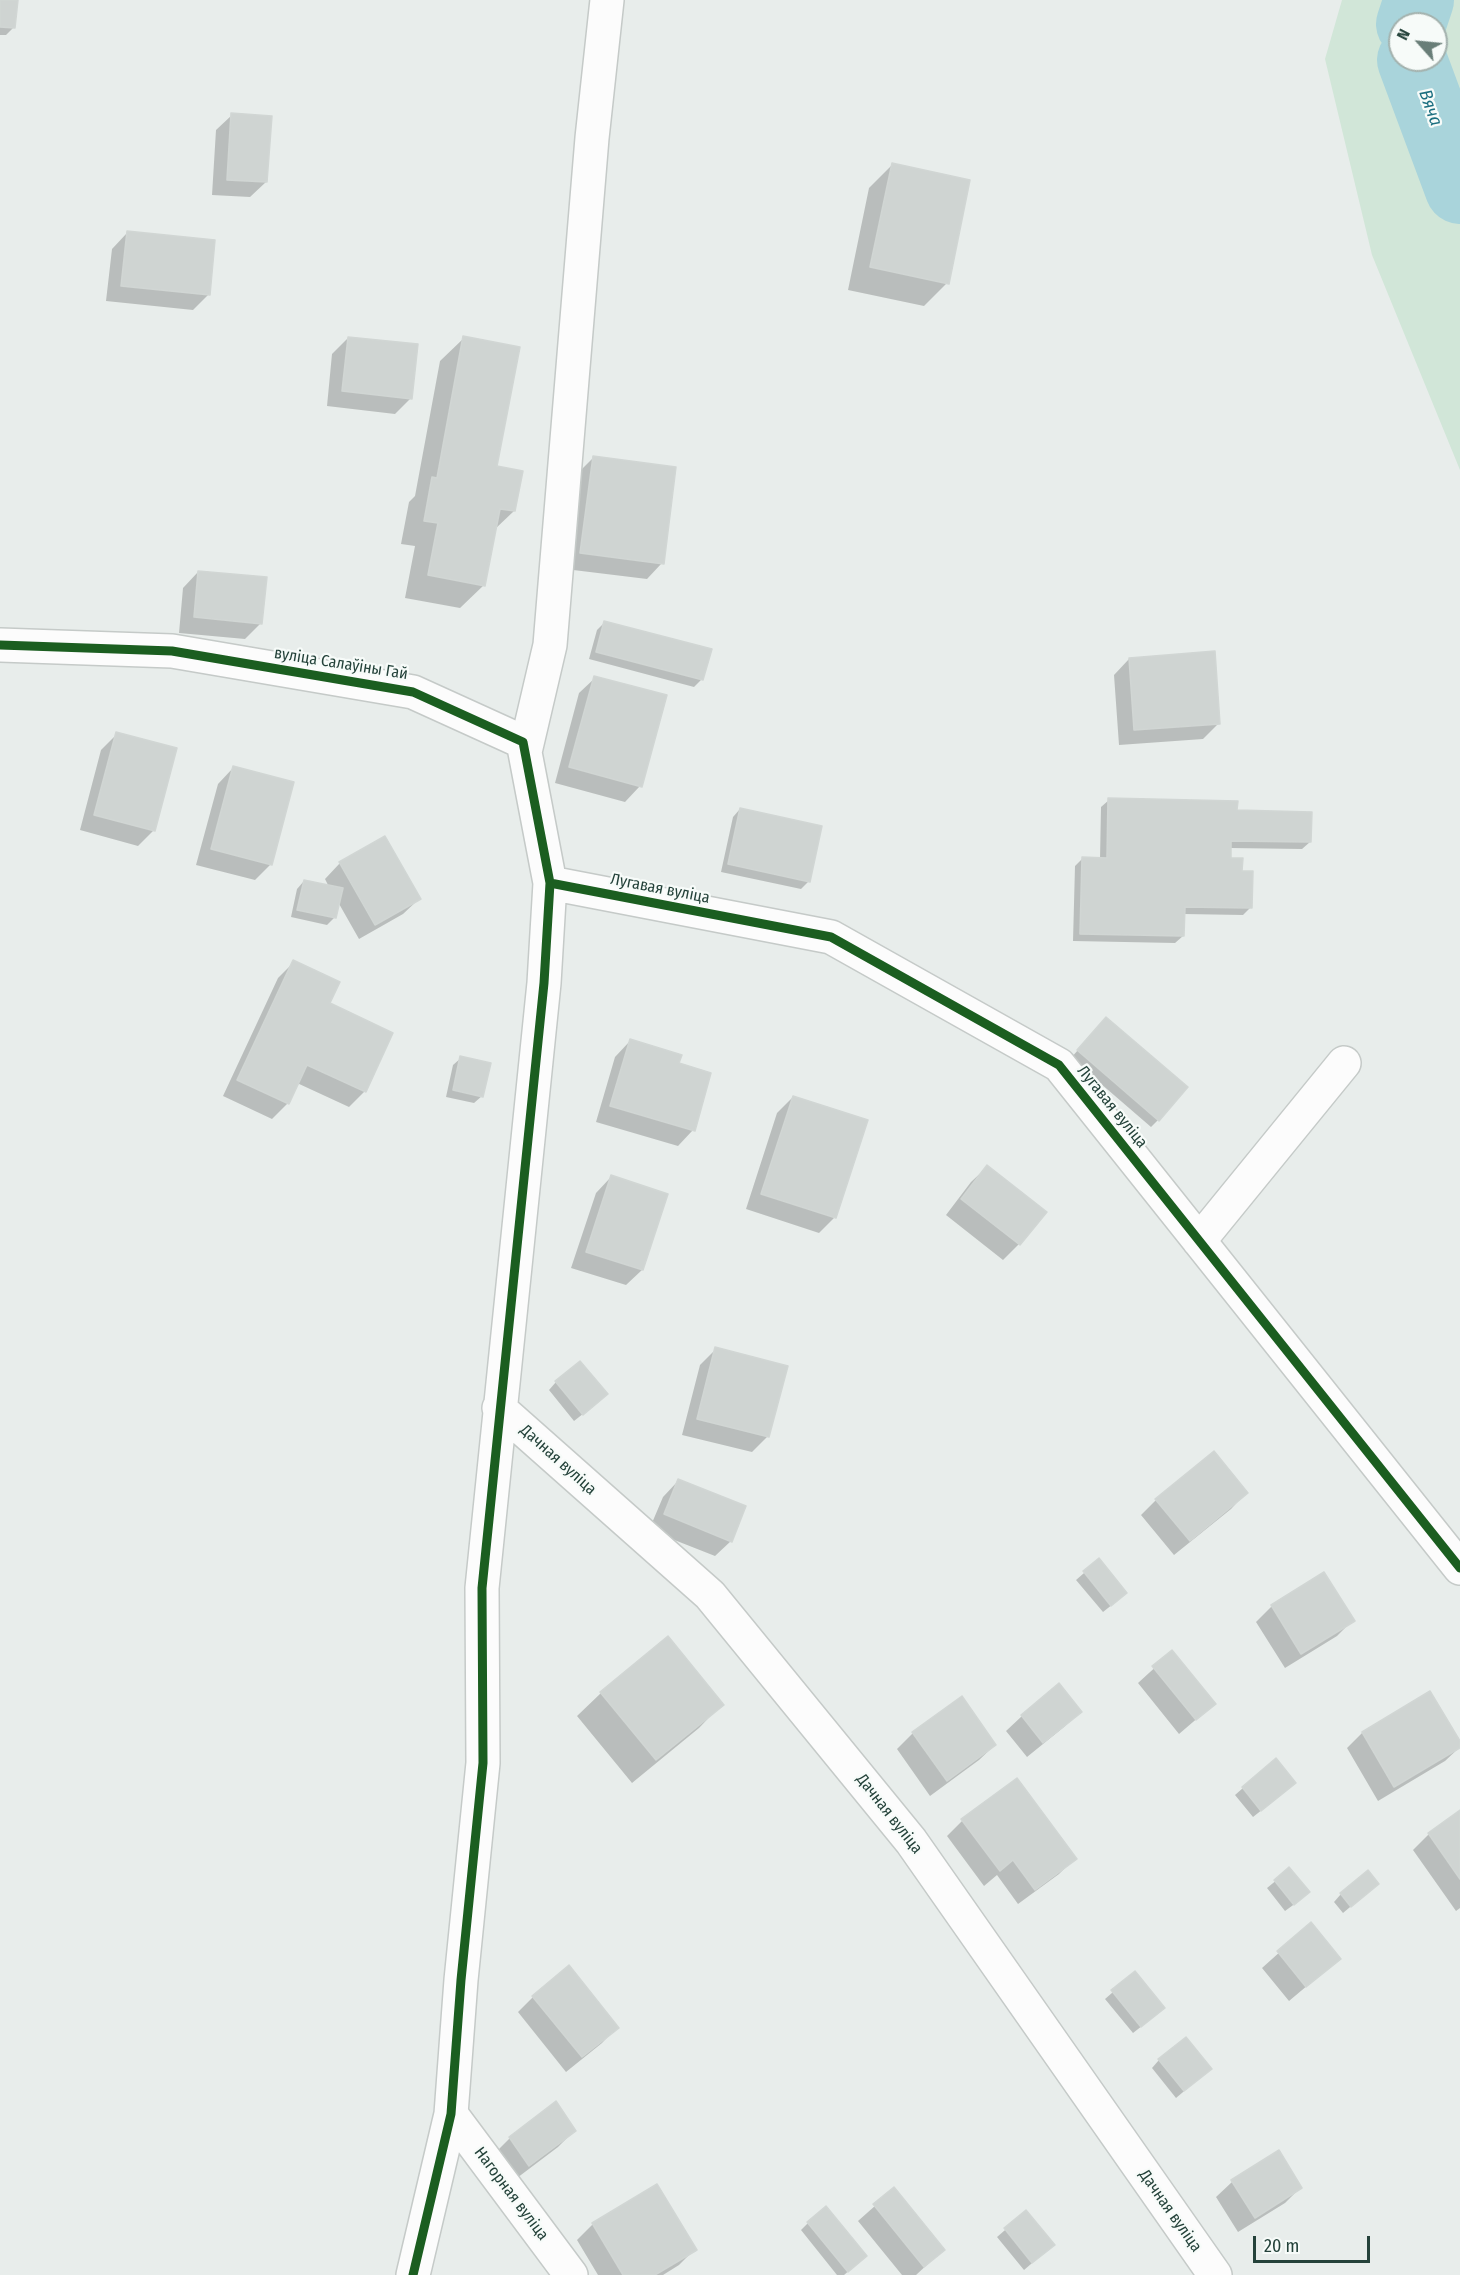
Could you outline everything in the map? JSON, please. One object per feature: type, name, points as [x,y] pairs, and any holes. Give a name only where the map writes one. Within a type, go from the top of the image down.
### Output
[{"type":"street","points":[[413,2275],[451,2114],[460,1980],[483,1763],[482,1588],[544,982],[550,883],[525,752],[550,645],[592,138],[607,0]]},
{"type":"street","name":"вуліца Салаўіны Гай","points":[[0,645],[172,651],[413,692],[523,742],[525,752]]},
{"type":"street","name":"Лугавая вуліца","points":[[550,883],[831,937],[1059,1065],[1460,1568]]},
{"type":"street","points":[[1199,1241],[1344,1063]]},
{"type":"street","name":"Дачная вуліца","points":[[499,1408],[710,1595],[911,1840],[1215,2275]]},
{"type":"street","name":"Нагорная вуліца","points":[[451,2114],[570,2275]]},
{"type":"green space","points":[[1342,0],[1460,0],[1460,470],[1372,255],[1325,59]]},
{"type":"building","points":[[0,0],[18,0],[15,28],[0,27]]},
{"type":"building","points":[[231,113],[272,116],[267,182],[227,180]]},
{"type":"building","points":[[892,163],[970,180],[949,284],[870,267]]},
{"type":"building","points":[[127,231],[215,240],[210,295],[121,286]]},
{"type":"building","points":[[463,336],[520,347],[497,466],[523,471],[515,511],[500,509],[485,586],[428,575],[438,523],[424,521],[432,477],[437,478]]},
{"type":"building","points":[[348,337],[418,344],[412,399],[342,391]]},
{"type":"building","points":[[593,456],[676,467],[664,564],[580,553]]},
{"type":"building","points":[[198,571],[267,577],[262,624],[194,617]]},
{"type":"building","points":[[604,621],[712,649],[703,680],[596,652]]},
{"type":"building","points":[[1215,651],[1220,724],[1134,730],[1129,658]]},
{"type":"building","points":[[594,676],[667,695],[642,787],[569,767]]},
{"type":"building","points":[[116,732],[177,748],[155,831],[94,815]]},
{"type":"building","points":[[233,766],[294,782],[272,865],[211,849]]},
{"type":"building","points":[[1108,798],[1238,801],[1237,810],[1312,812],[1311,842],[1231,841],[1231,858],[1243,858],[1242,871],[1253,871],[1252,908],[1185,907],[1184,936],[1080,934],[1082,857],[1107,858]]},
{"type":"building","points":[[740,808],[822,826],[810,882],[728,864]]},
{"type":"building","points":[[385,836],[421,899],[375,925],[339,862]]},
{"type":"building","points":[[304,880],[343,888],[336,918],[297,910]]},
{"type":"building","points":[[293,960],[340,982],[330,1003],[393,1033],[366,1092],[307,1065],[289,1104],[237,1080]]},
{"type":"building","points":[[1106,1017],[1188,1087],[1159,1121],[1077,1050]]},
{"type":"building","points":[[630,1039],[682,1055],[679,1063],[711,1073],[695,1131],[610,1106]]},
{"type":"building","points":[[460,1056],[491,1063],[483,1097],[453,1090]]},
{"type":"building","points":[[793,1096],[868,1120],[836,1218],[761,1194]]},
{"type":"building","points":[[987,1165],[1047,1212],[1020,1245],[961,1199]]},
{"type":"building","points":[[611,1175],[668,1194],[643,1270],[586,1252]]},
{"type":"building","points":[[715,1347],[788,1366],[769,1437],[697,1419]]},
{"type":"building","points":[[580,1361],[608,1394],[583,1415],[555,1381]]},
{"type":"building","points":[[1214,1451],[1248,1493],[1190,1541],[1155,1499]]},
{"type":"building","points":[[678,1479],[746,1506],[732,1542],[664,1514]]},
{"type":"building","points":[[1099,1558],[1127,1593],[1111,1606],[1083,1571]]},
{"type":"building","points":[[1324,1572],[1355,1621],[1301,1654],[1271,1605]]},
{"type":"building","points":[[668,1636],[724,1705],[656,1760],[600,1692]]},
{"type":"building","points":[[1172,1650],[1216,1704],[1196,1720],[1152,1666]]},
{"type":"building","points":[[1059,1683],[1082,1712],[1043,1743],[1021,1715]]},
{"type":"building","points":[[1430,1691],[1460,1741],[1460,1748],[1394,1787],[1362,1732]]},
{"type":"building","points":[[962,1696],[996,1745],[947,1781],[912,1732]]},
{"type":"building","points":[[1276,1758],[1296,1783],[1261,1811],[1242,1787]]},
{"type":"building","points":[[1017,1778],[1077,1859],[1035,1890],[1013,1860],[1000,1871],[961,1819]]},
{"type":"building","points":[[1460,1810],[1460,1879],[1428,1833]]},
{"type":"building","points":[[1289,1867],[1310,1892],[1294,1905],[1274,1880]]},
{"type":"building","points":[[1368,1870],[1379,1884],[1351,1907],[1340,1893]]},
{"type":"building","points":[[1311,1922],[1341,1959],[1306,1987],[1277,1951]]},
{"type":"building","points":[[569,1965],[619,2028],[582,2057],[532,1996]]},
{"type":"building","points":[[1135,1971],[1165,2008],[1141,2027],[1111,1990]]},
{"type":"building","points":[[1186,2037],[1212,2069],[1184,2091],[1158,2059]]},
{"type":"building","points":[[556,2101],[576,2131],[529,2166],[509,2137]]},
{"type":"building","points":[[1279,2150],[1302,2188],[1255,2218],[1231,2180]]},
{"type":"building","points":[[657,2184],[697,2250],[655,2275],[623,2275],[592,2223]]},
{"type":"building","points":[[894,2187],[945,2250],[924,2267],[873,2204]]},
{"type":"building","points":[[826,2206],[867,2256],[848,2272],[807,2222]]},
{"type":"building","points":[[1026,2210],[1055,2245],[1032,2263],[1004,2228]]},
{"type":"waterway","name":"Вяча","points":[[1415,12],[1419,0]]},
{"type":"waterway","name":"Вяча","points":[[1416,72],[1460,189]]},
{"type":"cycle path","points":[[0,645],[172,651],[413,692],[523,742],[550,883],[544,983],[482,1588],[483,1763],[461,1980],[451,2114],[413,2275]]},
{"type":"cycle path","points":[[550,883],[831,937],[1059,1065],[1460,1568]]}]
